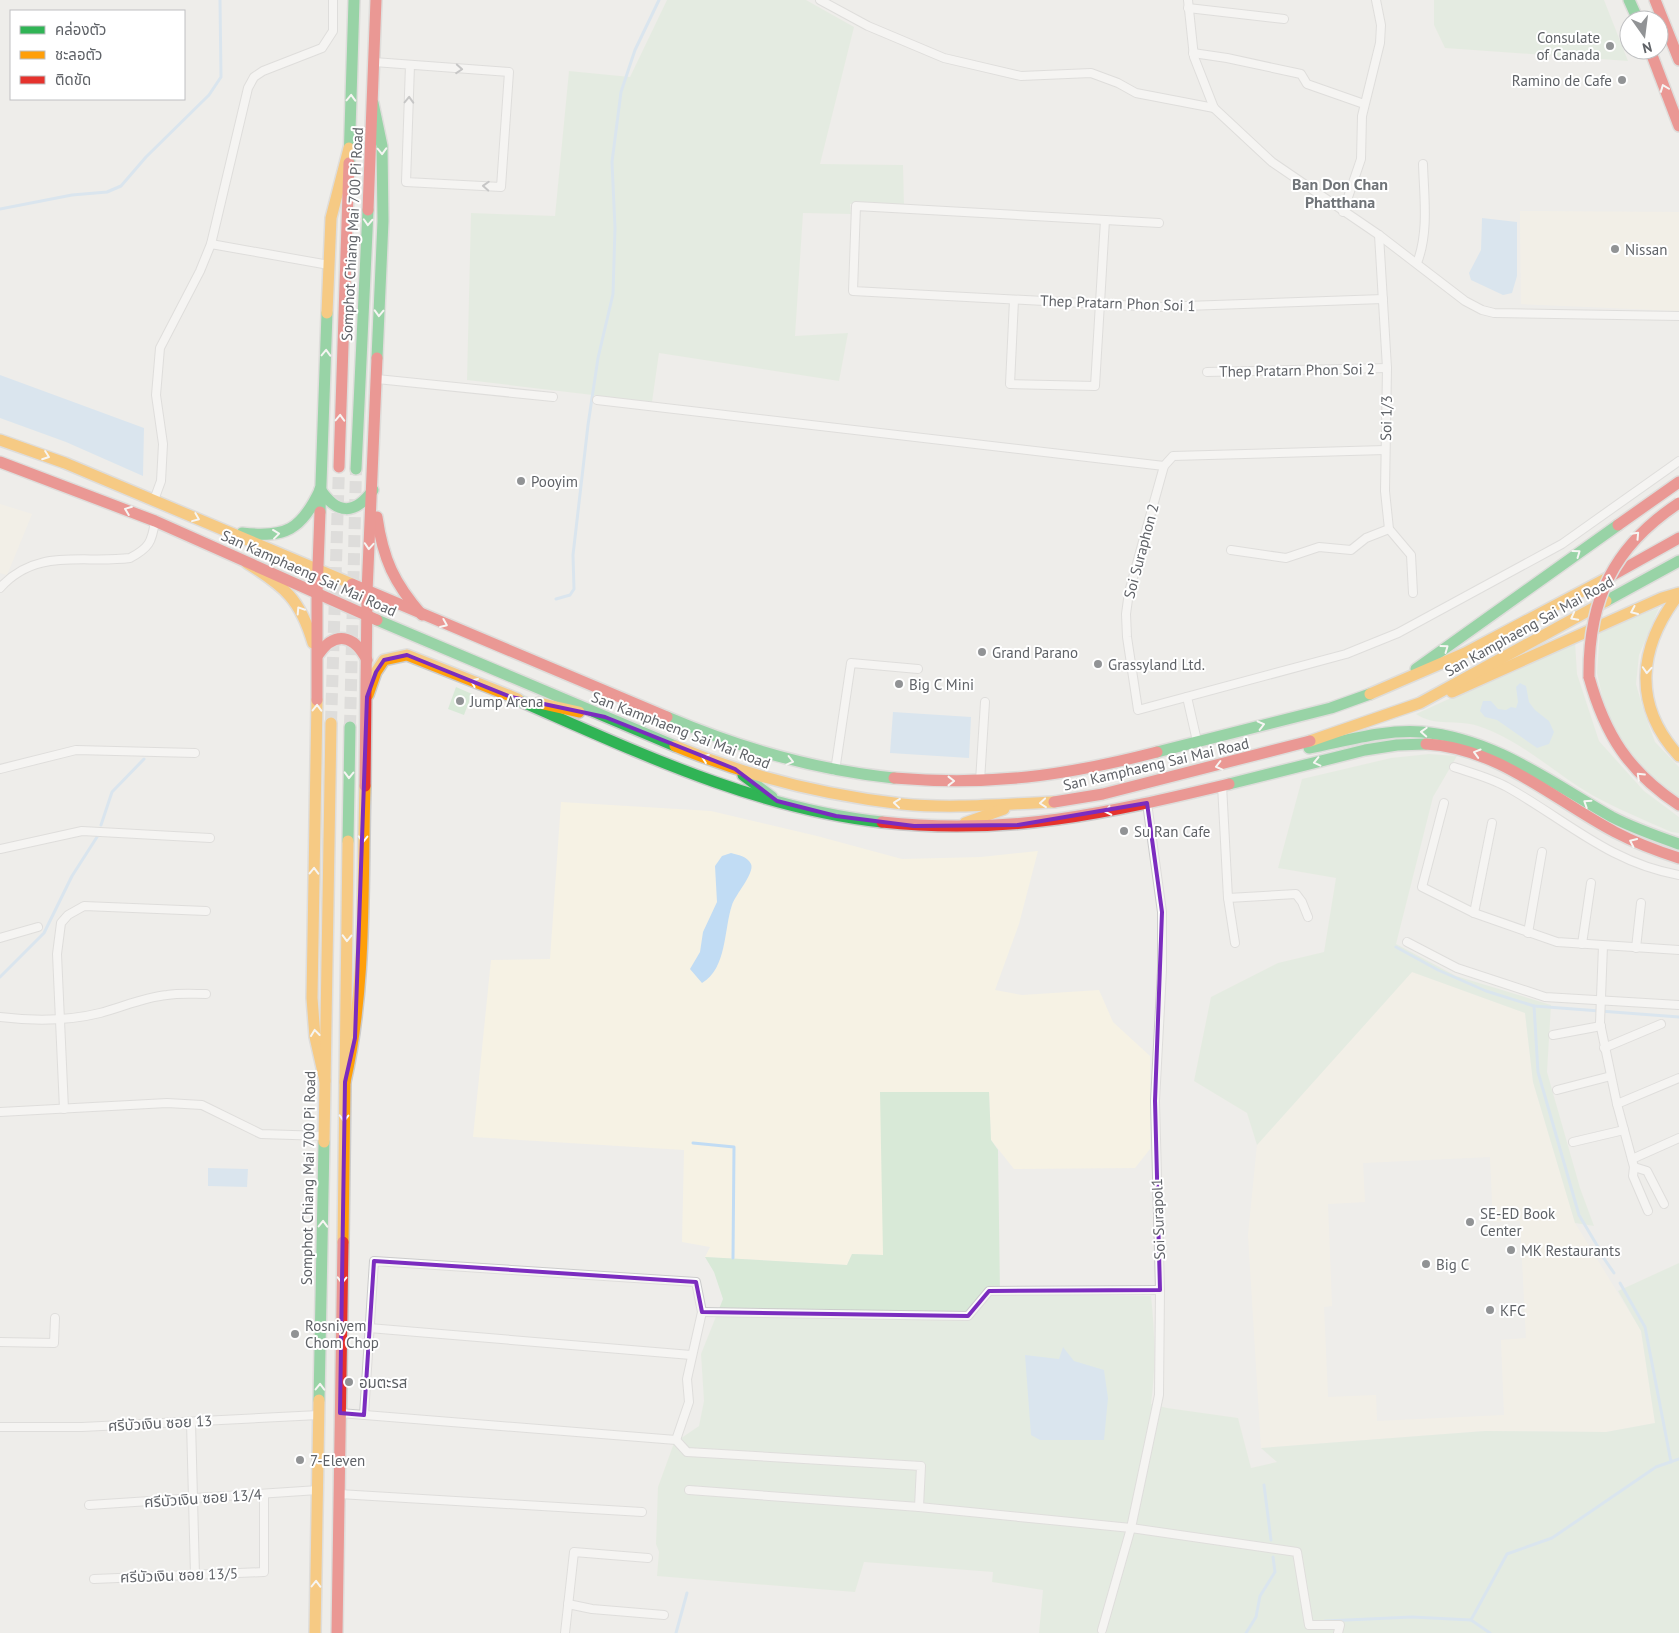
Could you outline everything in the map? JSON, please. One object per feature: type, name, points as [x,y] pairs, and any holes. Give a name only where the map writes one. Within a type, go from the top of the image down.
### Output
[{"type":"main road","name":"Somphot Chiang Mai 700 Pi Road","points":[[339,467],[354,0]]},
{"type":"main road","name":"Somphot Chiang Mai 700 Pi Road","points":[[356,469],[376,0]]},
{"type":"main road","points":[[1655,0],[1679,60]]},
{"type":"main road","points":[[1654,60],[1679,126]]},
{"type":"main road","points":[[345,1082],[355,1038],[359,983],[368,662],[367,592],[373,490],[383,221],[380,125],[373,103]]},
{"type":"main road","points":[[325,1081],[315,1037],[312,998],[318,655],[317,571],[331,218],[349,148]]},
{"type":"main road","name":"San Kamphaeng Sai Mai Road","points":[[0,440],[65,463],[228,531],[317,571],[722,740],[763,754],[835,771],[910,779],[980,781],[1065,774],[1330,708],[1392,687],[1514,626],[1679,538]]},
{"type":"main road","name":"San Kamphaeng Sai Mai Road","points":[[0,462],[156,521],[367,616],[605,717],[735,769],[800,788],[871,800],[935,806],[1015,805],[1065,801],[1103,794],[1266,754],[1348,730],[1420,703],[1523,644],[1679,561]]},
{"type":"main road","points":[[1660,494],[1679,477]]},
{"type":"main road","points":[[1392,687],[1679,482]]},
{"type":"main road","points":[[320,489],[330,503],[342,509],[357,507],[363,504],[373,490]]},
{"type":"main road","points":[[228,531],[259,535],[286,533],[294,529],[306,518],[320,489]]},
{"type":"main road","points":[[373,490],[381,547],[387,568],[407,598],[422,615]]},
{"type":"main road","points":[[1679,503],[1654,519],[1640,531],[1614,563],[1598,597],[1588,650],[1590,677],[1605,727],[1625,759],[1652,787],[1679,805]]},
{"type":"main road","points":[[247,563],[279,584],[302,612],[318,655]]},
{"type":"main road","points":[[1420,703],[1471,684],[1653,602],[1679,593]]},
{"type":"main road","points":[[1679,593],[1662,618],[1648,653],[1646,683],[1650,714],[1667,743],[1679,756]]},
{"type":"main road","points":[[318,655],[323,645],[328,641],[346,639],[361,646],[368,662]]},
{"type":"main road","points":[[367,698],[376,672],[384,660],[407,655],[719,783],[777,802],[836,816],[874,822],[954,827],[1049,822],[1141,804],[1386,748],[1427,744],[1476,753],[1502,764],[1598,824],[1646,848],[1679,858]]},
{"type":"main road","points":[[511,697],[605,717]]},
{"type":"main road","name":"Somphot Chiang Mai 700 Pi Road","points":[[315,1633],[331,723]]},
{"type":"main road","points":[[337,1633],[350,726]]},
{"type":"main road","points":[[1266,754],[1401,732],[1458,736],[1486,745],[1514,758],[1588,804],[1632,828],[1679,844]]},
{"type":"main road","points":[[735,769],[777,802]]},
{"type":"main road","points":[[1103,794],[1141,804]]},
{"type":"main road","points":[[954,827],[1015,805]]},
{"type":"street","points":[[154,500],[161,481],[163,444],[156,395],[160,348],[200,271],[210,244],[248,88],[254,77],[263,71],[322,48],[333,31],[333,0]]},
{"type":"street","points":[[820,0],[868,26],[944,58],[1022,76],[1091,73],[1118,83],[1136,93],[1214,108]]},
{"type":"street","points":[[1343,212],[1361,159],[1364,104],[1380,43],[1381,25],[1376,0]]},
{"type":"street","points":[[1284,19],[1188,4],[1194,53],[1214,108],[1272,162],[1417,263],[1472,306],[1494,313],[1679,316]]},
{"type":"street","points":[[1194,53],[1301,74],[1308,84],[1364,104]]},
{"type":"street","points":[[374,62],[509,72],[501,187],[406,182],[410,65]]},
{"type":"street","points":[[1417,263],[1422,247],[1424,226],[1423,164]]},
{"type":"street","name":"Thep Pratarn Phon Soi 1","points":[[1105,220],[856,206],[853,291],[1158,307],[1383,299]]},
{"type":"street","points":[[1014,300],[1010,384],[1095,386],[1105,220],[1159,223]]},
{"type":"street","name":"Soi 1/3","points":[[1378,235],[1387,368],[1385,490],[1389,529]]},
{"type":"street","points":[[210,244],[329,265]]},
{"type":"street","name":"Thep Pratarn Phon Soi 2","points":[[1207,372],[1387,368]]},
{"type":"street","points":[[377,379],[553,397]]},
{"type":"street","points":[[597,400],[1164,466]]},
{"type":"street","name":"Soi Suraphon 2","points":[[1187,697],[1138,710],[1126,637],[1126,614],[1129,592],[1164,466],[1173,456],[1385,450]]},
{"type":"street","points":[[1196,742],[1187,697],[1346,654],[1398,633],[1567,540],[1679,461]]},
{"type":"street","points":[[0,588],[12,575],[26,566],[44,562],[130,558],[141,552],[153,540],[156,521]]},
{"type":"street","points":[[1231,550],[1286,558],[1320,547],[1351,550],[1366,538],[1389,529],[1411,555],[1413,593]]},
{"type":"street","points":[[835,771],[851,663],[918,669]]},
{"type":"street","points":[[980,781],[985,702]]},
{"type":"street","points":[[0,768],[76,750],[195,753]]},
{"type":"street","points":[[1495,781],[1502,764]]},
{"type":"street","points":[[1454,767],[1495,781],[1558,818],[1592,843],[1648,868],[1679,875]]},
{"type":"street","points":[[1222,785],[1228,898],[1235,943]]},
{"type":"street","points":[[1444,803],[1422,887],[1474,914],[1557,942],[1679,950]]},
{"type":"street","name":"Soi Surapol1","points":[[1102,1630],[1131,1528],[1159,1395],[1160,1290],[1155,1100],[1162,970],[1162,912],[1141,804]]},
{"type":"street","points":[[1474,914],[1492,823]]},
{"type":"street","points":[[0,849],[82,831],[210,838]]},
{"type":"street","points":[[1528,933],[1542,852]]},
{"type":"street","points":[[1582,944],[1591,883]]},
{"type":"street","points":[[1228,898],[1296,894],[1302,902],[1308,917]]},
{"type":"street","points":[[1636,948],[1641,903]]},
{"type":"street","points":[[64,1109],[57,954],[61,923],[68,915],[84,906],[206,911]]},
{"type":"street","points":[[0,938],[38,927]]},
{"type":"street","points":[[1406,942],[1457,968],[1545,997],[1601,1005],[1679,1005]]},
{"type":"street","points":[[1603,946],[1600,1024],[1604,1048],[1633,1163],[1633,1176],[1648,1211]]},
{"type":"street","points":[[0,1017],[60,1019],[100,1013],[146,998],[168,994],[206,994]]},
{"type":"street","points":[[1553,1035],[1600,1024]]},
{"type":"street","points":[[1604,1048],[1661,1024]]},
{"type":"street","points":[[1557,1090],[1610,1076]]},
{"type":"street","points":[[1617,1104],[1679,1078]]},
{"type":"street","points":[[0,1112],[167,1103],[202,1105],[229,1116],[248,1130],[261,1134],[324,1136]]},
{"type":"street","points":[[1573,1142],[1624,1130]]},
{"type":"street","points":[[1633,1163],[1679,1138]]},
{"type":"street","points":[[1633,1163],[1647,1171],[1664,1204]]},
{"type":"street","points":[[364,1415],[374,1261],[696,1282],[702,1312],[687,1379],[689,1402],[676,1440]]},
{"type":"street","points":[[702,1312],[968,1316],[989,1291],[1160,1290]]},
{"type":"street","points":[[3,1341],[54,1343],[54,1318]]},
{"type":"street","points":[[369,1328],[691,1355]]},
{"type":"street","points":[[340,1413],[676,1440],[687,1452],[921,1466],[919,1507]]},
{"type":"street","name":"ศรีบัวเงิน ซอย 13","points":[[0,1426],[82,1427],[319,1415]]},
{"type":"street","points":[[191,1422],[195,1575]]},
{"type":"street","name":"ศรีบัวเงิน ซอย 13/4","points":[[89,1505],[318,1490]]},
{"type":"street","points":[[689,1490],[919,1507],[1131,1528],[1297,1552],[1309,1625],[1340,1625],[1338,1633]]},
{"type":"street","name":"ศรีบัวเงิน ซอย 13/5","points":[[94,1579],[264,1572],[264,1494]]},
{"type":"street","points":[[339,1494],[642,1512]]},
{"type":"street","points":[[565,1633],[574,1552],[648,1558]]},
{"type":"street","points":[[568,1604],[592,1609],[664,1615]]},
{"type":"highlighted area","points":[[407,655],[511,697],[605,717],[735,769],[777,801],[836,816],[914,826],[1018,825],[1147,803],[1162,912],[1155,1101],[1160,1290],[989,1291],[968,1316],[702,1312],[696,1282],[374,1261],[364,1415],[340,1413],[345,1082],[355,1038],[367,697],[376,672],[384,660]]},
{"type":"shaded area","points":[[1520,211],[1679,212],[1679,311],[1521,304]]},
{"type":"shaded area","points":[[0,504],[32,514],[7,575],[0,573]]},
{"type":"shaded area","points":[[561,802],[711,811],[817,836],[902,859],[981,857],[1038,851],[1019,924],[995,990],[1022,995],[1099,990],[1113,1022],[1150,1056],[1150,1149],[1135,1168],[1014,1169],[991,1140],[989,1092],[883,1255],[852,1254],[847,1265],[705,1257],[710,1247],[682,1242],[684,1150],[473,1137],[491,960],[550,959]]},
{"type":"shaded area","points":[[1412,972],[1525,1013],[1533,1082],[1575,1223],[1641,1331],[1655,1423],[1606,1432],[1485,1431],[1261,1448],[1248,1235],[1257,1145]],"holes":[[[1490,1157],[1493,1222],[1520,1221],[1526,1338],[1501,1340],[1504,1415],[1377,1421],[1376,1395],[1328,1397],[1324,1307],[1332,1306],[1328,1204],[1365,1202],[1363,1163]]]},
{"type":"green space","points":[[667,0],[806,0],[854,27],[820,164],[903,165],[904,206],[850,204],[851,214],[803,213],[795,336],[848,333],[839,381],[659,353],[652,402],[467,380],[471,213],[555,216],[569,71],[630,77]]},
{"type":"green space","points":[[1434,0],[1604,0],[1619,38],[1619,60],[1628,61],[1445,48],[1434,25]]},
{"type":"green space","points":[[1659,608],[1639,655],[1636,684],[1655,742],[1679,767],[1679,799],[1648,775],[1609,726],[1597,673],[1600,630]]},
{"type":"green space","points":[[1575,641],[1577,674],[1599,741],[1644,791],[1679,817],[1679,833],[1671,832],[1592,795],[1523,748],[1494,732],[1470,724],[1438,722],[1416,714]]},
{"type":"green space","name":"Jump Arena","points":[[456,687],[472,694],[464,715],[448,709]]},
{"type":"green space","points":[[1429,754],[1457,756],[1433,797],[1396,944],[1456,976],[1551,1005],[1547,1072],[1580,1188],[1594,1226],[1575,1223],[1533,1082],[1525,1013],[1412,972],[1257,1145],[1247,1113],[1194,1081],[1211,997],[1278,963],[1324,952],[1336,878],[1278,868],[1302,779],[1391,758]]},
{"type":"green space","points":[[880,1092],[989,1092],[991,1140],[998,1150],[1000,1294],[1151,1296],[1154,1377],[1151,1404],[1238,1418],[1251,1468],[1277,1462],[1261,1448],[1485,1431],[1606,1432],[1655,1423],[1641,1331],[1618,1291],[1679,1263],[1679,1633],[1039,1633],[1043,1590],[992,1582],[993,1572],[864,1562],[855,1592],[657,1576],[659,1552],[656,1544],[658,1487],[674,1443],[699,1426],[704,1401],[701,1354],[723,1299],[714,1272],[705,1257],[847,1265],[852,1254],[883,1255]]},
{"type":"water","points":[[1482,218],[1517,222],[1517,276],[1512,293],[1503,295],[1471,280],[1469,273],[1481,250]]},
{"type":"water","points":[[0,375],[144,428],[143,476],[66,442],[0,418]]},
{"type":"water","points":[[1520,683],[1526,686],[1529,702],[1535,710],[1549,721],[1554,732],[1549,744],[1537,748],[1497,720],[1485,717],[1480,711],[1483,701],[1491,701],[1498,709],[1516,708],[1518,702],[1516,687]]},
{"type":"water","points":[[893,712],[971,717],[969,758],[890,753]]},
{"type":"water","points":[[731,853],[747,859],[751,864],[750,873],[732,905],[723,947],[716,968],[710,977],[702,983],[690,969],[700,952],[703,932],[717,902],[715,866],[722,856]]},
{"type":"water","points":[[208,1168],[248,1169],[247,1187],[208,1186]]},
{"type":"water","points":[[1063,1347],[1074,1361],[1104,1370],[1108,1398],[1104,1440],[1040,1440],[1031,1435],[1025,1355],[1059,1359]]},
{"type":"waterway","points":[[0,209],[72,195],[107,192],[121,186],[146,157],[209,95],[221,77],[220,0]]},
{"type":"waterway","points":[[556,599],[570,595],[574,589],[573,555],[588,425],[598,358],[613,294],[615,228],[612,162],[621,92],[635,50],[659,0]]},
{"type":"waterway","points":[[101,825],[112,792],[144,759]]},
{"type":"waterway","points":[[0,977],[44,933],[72,876],[97,837]]},
{"type":"waterway","points":[[1396,947],[1438,970],[1486,991],[1534,1006],[1679,1017]]},
{"type":"waterway","points":[[1534,1006],[1538,1072],[1579,1215],[1598,1247]]},
{"type":"waterway","points":[[693,1143],[734,1147],[733,1258]]},
{"type":"waterway","points":[[1603,1257],[1614,1273]]},
{"type":"waterway","points":[[1620,1283],[1645,1327],[1671,1462]]},
{"type":"waterway","points":[[1325,1621],[1412,1617],[1471,1620],[1507,1554],[1552,1538],[1656,1467],[1679,1459]]},
{"type":"waterway","points":[[1264,1485],[1271,1540]]},
{"type":"waterway","points":[[1246,1633],[1256,1617],[1260,1596],[1275,1572],[1273,1557]]},
{"type":"waterway","points":[[676,1633],[687,1593]]},
{"type":"waterway","points":[[1471,1620],[1490,1633]]},
{"type":"tunnel","points":[[331,723],[339,467]]},
{"type":"tunnel","points":[[350,727],[356,469]]},
{"type":"traffic: fast","points":[[349,163],[354,0]]},
{"type":"traffic: fast","points":[[1629,0],[1634,10]]},
{"type":"traffic: fast","points":[[373,103],[382,146],[383,221],[377,358]]},
{"type":"traffic: fast","points":[[356,469],[368,210]]},
{"type":"traffic: fast","points":[[320,512],[327,313]]},
{"type":"traffic: fast","points":[[320,489],[333,504],[346,509],[360,504],[373,490]]},
{"type":"traffic: fast","points":[[242,533],[270,534],[290,528],[299,523],[313,504],[320,490]]},
{"type":"traffic: fast","points":[[1416,669],[1618,525]]},
{"type":"traffic: fast","points":[[1606,601],[1679,561]]},
{"type":"traffic: fast","points":[[377,620],[675,746]]},
{"type":"traffic: fast","points":[[1157,752],[1331,708],[1370,694]]},
{"type":"traffic: fast","points":[[511,697],[647,756],[739,790],[833,815],[882,822]]},
{"type":"traffic: fast","points":[[667,717],[750,748],[778,756],[835,769],[894,778]]},
{"type":"traffic: fast","points":[[348,841],[350,727]]},
{"type":"traffic: fast","points":[[1309,748],[1394,732],[1422,732],[1449,736],[1474,743],[1498,753],[1521,764],[1612,817],[1679,844]]},
{"type":"traffic: fast","points":[[1229,784],[1365,750],[1397,745],[1426,744]]},
{"type":"traffic: fast","points":[[743,775],[772,797]]},
{"type":"traffic: fast","points":[[319,1400],[324,1142]]},
{"type":"traffic: slow","points":[[327,313],[331,218],[349,148]]},
{"type":"traffic: slow","points":[[0,440],[65,463],[352,584]]},
{"type":"traffic: slow","points":[[247,563],[272,579],[289,596],[303,615],[313,643]]},
{"type":"traffic: slow","points":[[1370,694],[1465,653],[1611,576]]},
{"type":"traffic: slow","points":[[1452,692],[1662,598],[1679,593]]},
{"type":"traffic: slow","points":[[1679,594],[1665,614],[1655,634],[1646,676],[1653,717],[1664,737],[1679,756]]},
{"type":"traffic: slow","points":[[1310,741],[1420,703],[1606,601]]},
{"type":"traffic: slow","points":[[368,695],[376,672],[384,660],[407,655],[518,699]]},
{"type":"traffic: slow","points":[[317,700],[312,998],[315,1037],[325,1081]]},
{"type":"traffic: slow","points":[[539,703],[579,712]]},
{"type":"traffic: slow","points":[[324,1142],[331,723]]},
{"type":"traffic: slow","points":[[675,746],[702,757],[786,783],[873,800],[940,806],[1054,802]]},
{"type":"traffic: slow","points":[[345,1082],[352,1046],[360,972],[365,786]]},
{"type":"traffic: slow","points":[[965,823],[1004,809]]},
{"type":"traffic: slow","points":[[343,1242],[348,841]]},
{"type":"traffic: slow","points":[[315,1633],[319,1400]]},
{"type":"traffic: jam","points":[[368,210],[376,0]]},
{"type":"traffic: jam","points":[[1655,0],[1679,60]]},
{"type":"traffic: jam","points":[[1654,60],[1679,126]]},
{"type":"traffic: jam","points":[[339,467],[349,163]]},
{"type":"traffic: jam","points":[[365,786],[367,592],[377,358]]},
{"type":"traffic: jam","points":[[0,462],[155,521],[377,620]]},
{"type":"traffic: jam","points":[[1618,525],[1679,482]]},
{"type":"traffic: jam","points":[[1589,677],[1590,649],[1594,623],[1600,599],[1609,577],[1637,537],[1679,503]]},
{"type":"traffic: jam","points":[[317,700],[317,593],[320,512]]},
{"type":"traffic: jam","points":[[377,517],[386,558],[391,570],[404,592],[422,615]]},
{"type":"traffic: jam","points":[[1611,576],[1679,538]]},
{"type":"traffic: jam","points":[[352,584],[667,717]]},
{"type":"traffic: jam","points":[[318,655],[331,642],[344,639],[356,645],[367,660]]},
{"type":"traffic: jam","points":[[1589,677],[1603,717],[1621,750],[1646,779],[1679,805]]},
{"type":"traffic: jam","points":[[1054,802],[1103,794],[1310,741]]},
{"type":"traffic: jam","points":[[1426,744],[1453,748],[1478,755],[1502,765],[1615,832],[1679,858]]},
{"type":"traffic: jam","points":[[894,778],[963,781],[1027,777],[1090,767],[1157,752]]},
{"type":"traffic: jam","points":[[882,822],[928,826],[1015,824],[1099,812],[1229,784]]},
{"type":"traffic: jam","points":[[337,1633],[343,1242]]},
{"type":"place","name":"Consulate of Canada","points":[[1610,46]]},
{"type":"place","name":"Ramino de Cafe","points":[[1622,80]]},
{"type":"place","name":"Nissan","points":[[1615,249]]},
{"type":"place","name":"Pooyim","points":[[521,481]]},
{"type":"place","name":"Grand Parano","points":[[982,652]]},
{"type":"place","name":"Grassyland Ltd.","points":[[1098,664]]},
{"type":"place","name":"Big C Mini","points":[[899,684]]},
{"type":"place","name":"Jump Arena","points":[[460,701]]},
{"type":"place","name":"Su Ran Cafe","points":[[1124,831]]},
{"type":"place","name":"SE-ED Book Center","points":[[1470,1222]]},
{"type":"place","name":"MK Restaurants","points":[[1511,1250]]},
{"type":"place","name":"Big C","points":[[1426,1264]]},
{"type":"place","name":"KFC","points":[[1490,1310]]},
{"type":"place","name":"Rosniyem Chom Chop","points":[[295,1334]]},
{"type":"place","name":"อมตะรส","points":[[349,1382]]},
{"type":"place","name":"7-Eleven","points":[[300,1460]]},
{"type":"district","name":"Ban Don Chan Phatthana","points":[[1340,193]]}]
